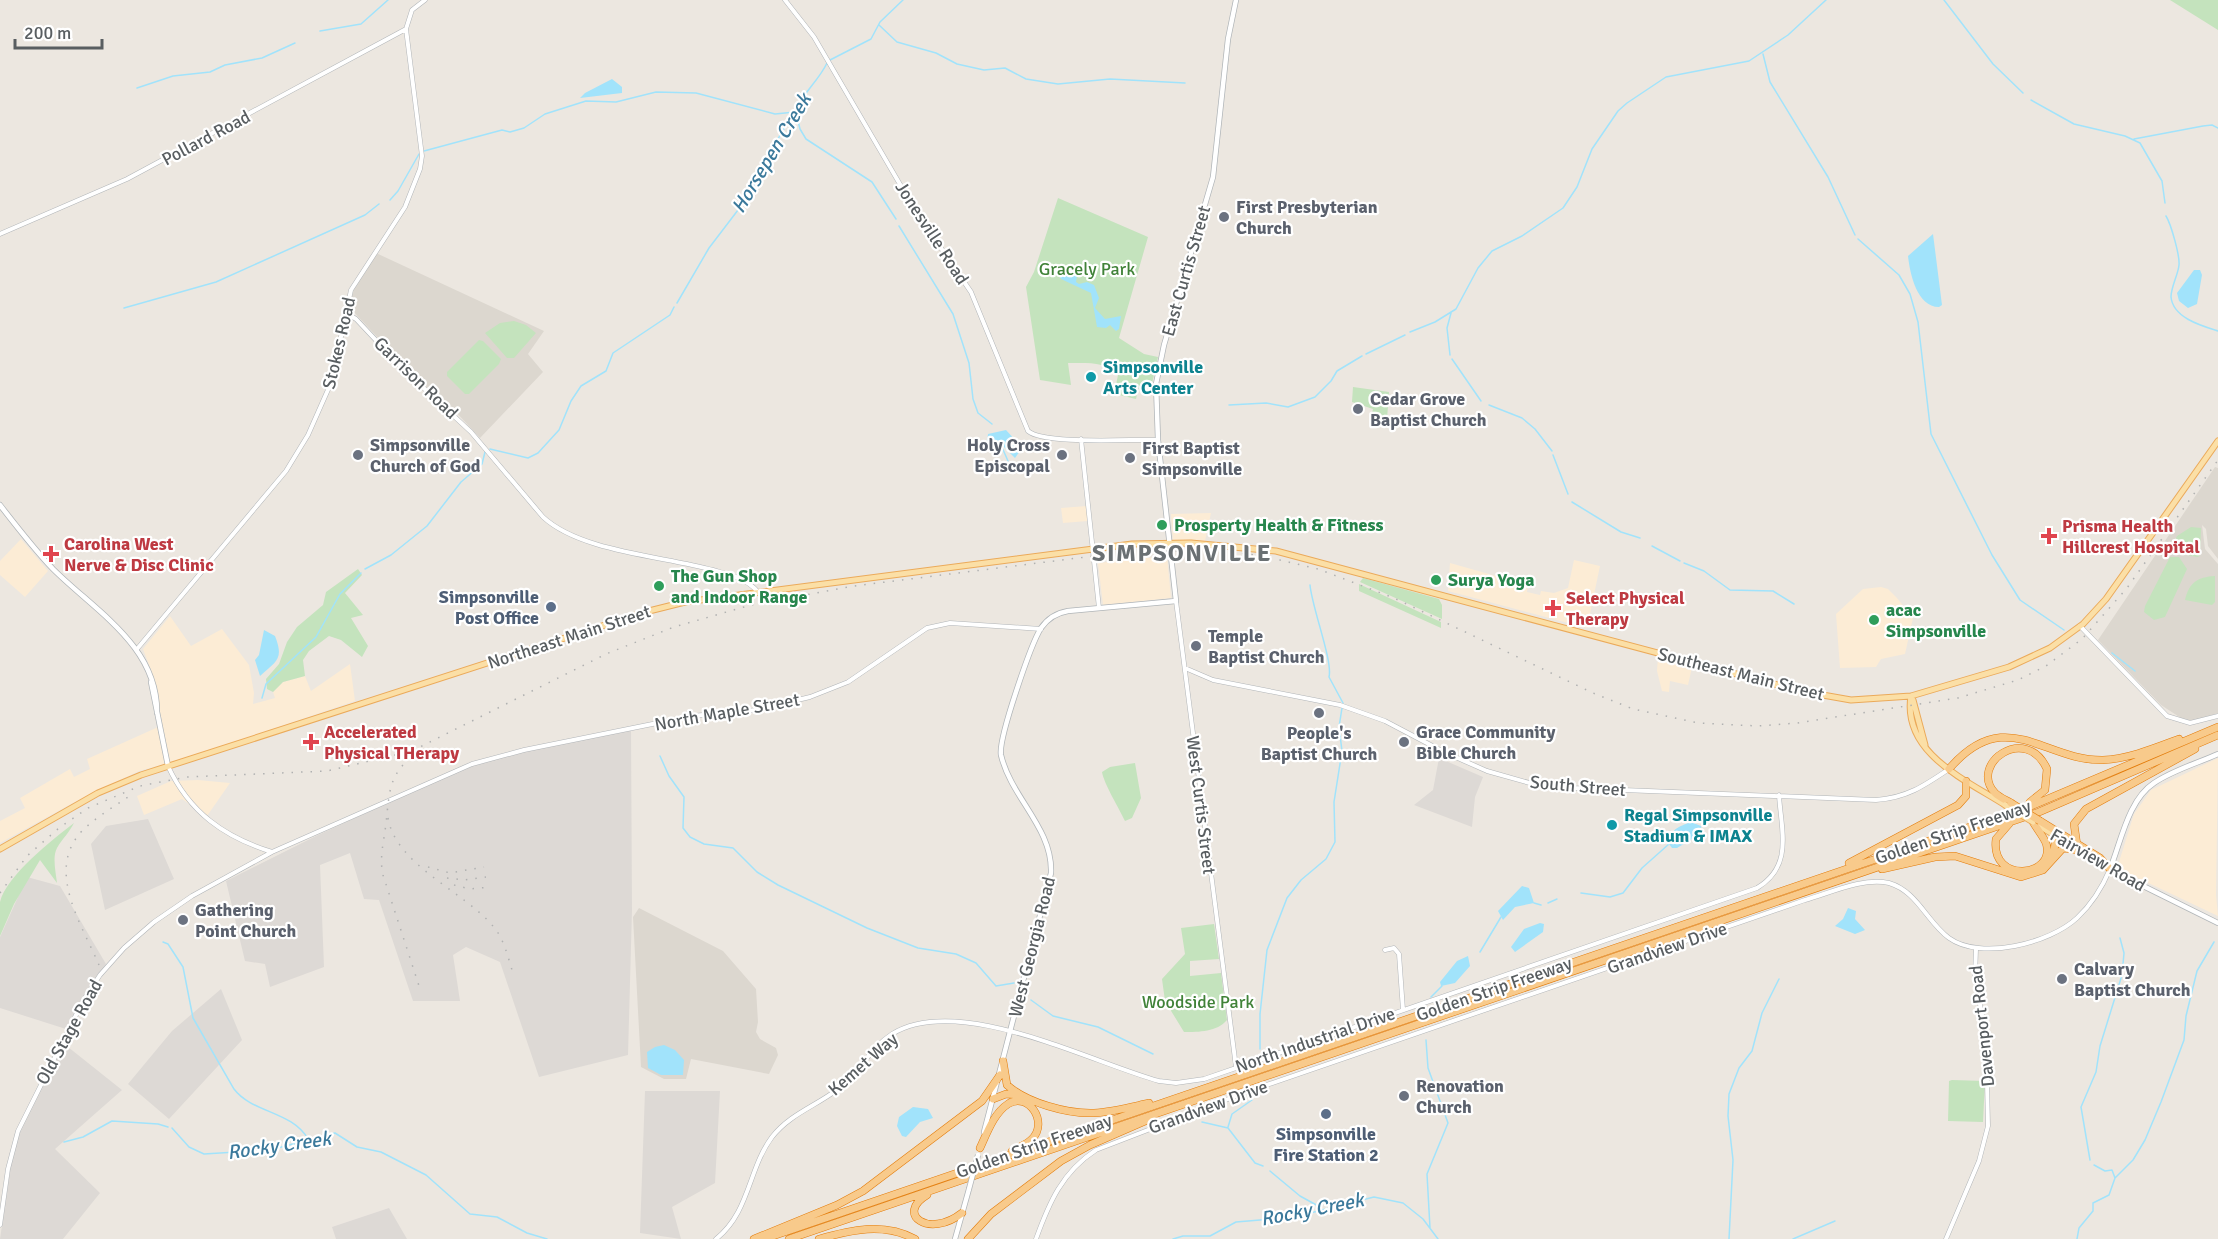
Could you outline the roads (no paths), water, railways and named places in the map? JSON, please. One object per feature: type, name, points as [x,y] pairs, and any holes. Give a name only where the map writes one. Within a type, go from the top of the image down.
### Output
[{"type":"highway","points":[[1948,769],[1968,751],[2001,738],[2024,738],[2072,756],[2102,760],[2154,748],[2218,726]]},
{"type":"highway","name":"Golden Strip Freeway","points":[[789,1239],[940,1188],[1186,1098],[2031,806],[2218,726]]},
{"type":"highway","points":[[2077,847],[2074,824],[2086,809],[2218,736]]},
{"type":"highway","name":"Golden Strip Freeway","points":[[764,1239],[2015,820],[2093,790],[2218,736]]},
{"type":"highway","points":[[1968,827],[2032,801],[2043,794],[2048,783],[2048,769],[2041,757],[2028,749],[2013,748],[2002,752],[1990,768],[1991,786],[1995,793],[2008,804],[2036,822],[2100,858],[2110,869]]},
{"type":"highway","points":[[1827,875],[1958,805],[1966,796],[1966,781]]},
{"type":"highway","points":[[2015,820],[2000,832],[1995,847],[2003,864],[2019,871],[2034,868],[2046,854],[2045,841],[2036,822]]},
{"type":"highway","points":[[2053,858],[2056,836]]},
{"type":"highway","points":[[1836,880],[1935,857],[1955,856],[2022,878],[2043,870],[2063,848],[2077,847]]},
{"type":"highway","points":[[1003,1061],[1007,1085],[1022,1095],[1055,1107],[1091,1113],[1186,1098]]},
{"type":"highway","points":[[754,1239],[837,1205],[863,1191],[982,1101],[1000,1075]]},
{"type":"highway","points":[[993,1099],[1006,1094],[1022,1095]]},
{"type":"highway","points":[[968,1239],[991,1214],[1061,1161],[1186,1098]]},
{"type":"highway","points":[[979,1151],[999,1112],[1010,1102],[1021,1102],[1035,1111],[1040,1120],[1039,1129],[1032,1140],[994,1161]]},
{"type":"highway","points":[[920,1230],[914,1218],[916,1204],[940,1188]]},
{"type":"highway","points":[[946,1233],[962,1213]]},
{"type":"highway","points":[[819,1239],[857,1229],[884,1229],[915,1239]]},
{"type":"main road","name":"East Curtis Street","points":[[1169,543],[1158,440],[1157,376],[1212,182],[1221,121],[1228,39],[1236,0]]},
{"type":"main road","name":"Southeast Main Street","points":[[1169,543],[1235,546],[1283,553],[1819,696],[1864,700],[1911,696],[2021,663],[2050,648],[2080,626],[2106,599],[2218,441]]},
{"type":"main road","points":[[0,506],[53,568],[119,628],[137,649],[154,686],[168,766]]},
{"type":"main road","name":"Northeast Main Street","points":[[0,849],[98,793],[168,766],[645,612],[685,602],[758,592],[1094,548],[1169,543]]},
{"type":"main road","name":"West Curtis Street","points":[[1169,543],[1176,602]]},
{"type":"main road","points":[[1041,629],[1059,613],[1176,602]]},
{"type":"main road","name":"West Georgia Road","points":[[955,1239],[1047,897],[1051,868],[1044,837],[1005,767],[1000,742],[1041,629]]},
{"type":"main road","points":[[1911,696],[1912,719],[1918,737],[1935,759],[1966,781],[2008,804]]},
{"type":"main road","name":"Grandview Drive","points":[[2110,869],[2131,814],[2144,792],[2153,783],[2218,754]]},
{"type":"main road","name":"Fairview Road","points":[[2036,822],[2077,847]]},
{"type":"main road","name":"Fairview Road","points":[[2110,869],[2218,922]]},
{"type":"street","points":[[406,29],[412,10],[425,0]]},
{"type":"street","name":"Jonesville Road","points":[[785,0],[813,37],[918,216],[971,292],[1025,427],[1040,438],[1158,440]]},
{"type":"street","name":"Pollard Road","points":[[0,234],[127,179],[406,29]]},
{"type":"street","name":"Stokes Road","points":[[137,649],[294,460],[309,435],[328,390],[355,282],[405,207],[420,169],[422,156],[406,29]]},
{"type":"street","name":"Garrison Road","points":[[346,313],[356,319],[401,367],[471,432],[543,517],[555,527],[612,548],[699,566],[746,580],[758,592]]},
{"type":"street","points":[[1081,439],[1100,608]]},
{"type":"street","name":"West Curtis Street","points":[[1176,602],[1236,1067]]},
{"type":"street","name":"North Maple Street","points":[[273,852],[457,770],[501,755],[692,716],[756,710],[821,694],[857,676],[912,637],[935,626],[950,623],[1041,629]]},
{"type":"street","points":[[2080,626],[2167,716],[2190,723],[2218,716]]},
{"type":"street","name":"South Street","points":[[1185,668],[1212,680],[1340,705],[1385,722],[1443,752],[1487,771],[1533,784],[1573,788],[1876,800],[1898,798],[1915,791],[1948,769]]},
{"type":"street","points":[[168,766],[183,796],[196,808],[234,837],[273,852]]},
{"type":"street","name":"North Industrial Drive","points":[[1011,1032],[1049,1040],[1159,1081],[1191,1082],[1757,888],[1773,875],[1782,859],[1784,838],[1779,795]]},
{"type":"street","name":"Old Stage Road","points":[[0,1225],[10,1161],[24,1116],[96,981],[116,956],[154,922],[212,884],[273,852]]},
{"type":"street","name":"Grandview Drive","points":[[1036,1239],[1049,1203],[1063,1180],[1089,1155],[1110,1143],[1249,1091],[1805,900],[1877,882],[1891,884],[1906,891],[1949,938],[1977,949],[1999,948],[2060,931],[2090,904],[2100,891],[2110,869]]},
{"type":"street","points":[[1385,950],[1394,948],[1399,954],[1403,1010]]},
{"type":"street","name":"Davenport Road","points":[[1946,1239],[1978,1161],[1988,1127],[1986,1037],[1975,973],[1977,949]]},
{"type":"street","name":"Kemet Way","points":[[716,1239],[741,1209],[760,1159],[773,1136],[794,1116],[838,1089],[893,1034],[913,1025],[948,1021],[1011,1032]]},
{"type":"water","points":[[612,79],[622,87],[622,93],[580,98],[585,93]]},
{"type":"water","points":[[1933,234],[1942,305],[1939,307],[1931,306],[1920,296],[1913,280],[1908,256]]},
{"type":"water","points":[[1053,270],[1077,276],[1076,282],[1079,284],[1087,282],[1094,285],[1099,298],[1095,308],[1105,319],[1121,316],[1119,329],[1116,331],[1110,325],[1106,328],[1097,327],[1091,293],[1061,279],[1059,275],[1052,275]]},
{"type":"water","points":[[2194,270],[2200,270],[2202,275],[2197,304],[2188,308],[2179,301],[2177,293]]},
{"type":"water","points":[[1006,430],[1019,444],[1020,451],[1015,458],[1003,446],[993,447],[987,442],[988,434]]},
{"type":"water","points":[[264,630],[275,636],[279,655],[275,663],[260,676],[255,660],[259,655]]},
{"type":"water","points":[[1691,822],[1701,826],[1702,833],[1677,848],[1672,848],[1669,844],[1673,832]]},
{"type":"water","points":[[1522,886],[1529,888],[1534,903],[1515,907],[1503,920],[1498,911]]},
{"type":"water","points":[[1848,908],[1856,911],[1855,919],[1865,930],[1855,934],[1835,926],[1843,919]]},
{"type":"water","points":[[1540,923],[1544,924],[1543,932],[1515,952],[1511,947],[1524,929]]},
{"type":"water","points":[[1468,956],[1470,966],[1455,983],[1441,986],[1440,982],[1457,961]]},
{"type":"water","points":[[664,1045],[675,1050],[684,1060],[683,1075],[661,1075],[648,1068],[647,1052]]},
{"type":"water","points":[[913,1107],[928,1109],[933,1118],[920,1122],[906,1137],[902,1136],[897,1126],[899,1117]]},
{"type":"waterway","points":[[320,31],[361,24],[388,0]]},
{"type":"waterway","name":"Horsepen Creek","points":[[830,60],[871,39],[880,22],[903,0]]},
{"type":"waterway","points":[[1410,332],[1435,322],[1456,309],[1478,268],[1492,251],[1522,236],[1563,208],[1577,187],[1592,149],[1618,111],[1627,103],[1666,77],[1749,61],[1788,35],[1826,0]]},
{"type":"waterway","points":[[1944,0],[1993,64],[2023,93]]},
{"type":"waterway","points":[[879,25],[897,42],[936,53],[957,64],[984,70],[1005,68],[1026,79],[1058,84],[1110,79],[1185,83]]},
{"type":"waterway","points":[[137,88],[173,76],[210,72],[225,65],[262,58],[295,43]]},
{"type":"waterway","points":[[1763,54],[1770,82],[1828,177],[1855,235]]},
{"type":"waterway","name":"Horsepen Creek","points":[[795,112],[827,63]]},
{"type":"waterway","points":[[424,151],[502,130],[510,132],[524,128],[545,114],[586,101],[616,102],[656,92],[696,93],[775,114],[795,112]]},
{"type":"waterway","points":[[2031,100],[2074,124],[2125,136],[2140,143],[2162,181],[2165,203]]},
{"type":"waterway","name":"Horsepen Creek","points":[[677,303],[709,248],[751,193],[760,170],[793,113]]},
{"type":"waterway","points":[[796,113],[800,129],[806,139],[872,182],[896,219]]},
{"type":"waterway","points":[[2134,139],[2203,126],[2212,125],[2218,128]]},
{"type":"waterway","points":[[390,200],[398,191],[419,154]]},
{"type":"waterway","points":[[124,308],[216,282],[365,215],[379,204]]},
{"type":"waterway","points":[[2166,216],[2175,240],[2179,261],[2171,293],[2173,304],[2189,320],[2218,331]]},
{"type":"waterway","points":[[899,226],[953,314],[969,363],[973,399],[978,413],[992,424]]},
{"type":"waterway","points":[[1858,239],[1899,275],[1910,294],[1918,322],[1931,434],[1992,555],[2020,600],[2064,630]]},
{"type":"waterway","name":"Horsepen Creek","points":[[490,449],[528,458],[538,453],[559,430],[571,401],[581,386],[606,371],[613,353],[670,315],[674,307]]},
{"type":"waterway","points":[[1450,355],[1447,328],[1451,313]]},
{"type":"waterway","points":[[1366,354],[1405,335]]},
{"type":"waterway","points":[[1229,405],[1266,403],[1288,407],[1315,397],[1331,381],[1337,371],[1362,356]]},
{"type":"waterway","points":[[1452,359],[1481,401]]},
{"type":"waterway","points":[[1489,405],[1522,418],[1535,429],[1552,451]]},
{"type":"waterway","points":[[1001,445],[1008,461]]},
{"type":"waterway","name":"Horsepen Creek","points":[[365,569],[391,555],[427,526],[461,482],[482,464],[485,452]]},
{"type":"waterway","points":[[1553,455],[1568,494]]},
{"type":"waterway","points":[[1572,502],[1621,532],[1640,538]]},
{"type":"waterway","points":[[1652,546],[1680,561]]},
{"type":"waterway","points":[[1684,563],[1704,571],[1730,590],[1773,591],[1794,604]]},
{"type":"waterway","name":"Horsepen Creek","points":[[262,698],[266,684],[316,637],[340,594],[361,573]]},
{"type":"waterway","points":[[1310,585],[1328,659],[1329,677],[1343,703]]},
{"type":"waterway","points":[[2112,653],[2135,671]]},
{"type":"waterway","points":[[1260,1049],[1260,1014],[1267,950],[1287,898],[1301,880],[1326,859],[1335,842],[1334,802],[1342,751],[1339,727],[1342,708]]},
{"type":"waterway","points":[[660,756],[669,776],[684,797],[683,828],[690,837],[704,844],[733,848],[757,872],[778,885],[867,928],[918,948],[956,954],[976,963],[996,986],[1014,983]]},
{"type":"waterway","points":[[1581,893],[1610,897],[1623,893],[1642,868],[1669,844]]},
{"type":"waterway","points":[[1548,903],[1557,899]]},
{"type":"waterway","points":[[1534,903],[1541,905]]},
{"type":"waterway","points":[[1480,952],[1501,917]]},
{"type":"waterway","points":[[2090,1160],[2081,1107],[2096,1072],[2100,1046],[2122,975],[2124,953],[2120,938]]},
{"type":"waterway","points":[[163,942],[168,944],[183,967],[193,1018],[234,1089],[251,1103],[292,1123],[308,1139]]},
{"type":"waterway","points":[[2077,1239],[2079,1228],[2093,1211],[2093,1203],[2109,1195],[2115,1178],[2133,1160],[2145,1140],[2184,1040],[2186,1016],[2197,971],[2214,942]]},
{"type":"waterway","points":[[1729,1239],[1733,1160],[1728,1116],[1729,1094],[1739,1068],[1752,1051],[1762,1013],[1779,979]]},
{"type":"waterway","points":[[1431,997],[1442,986]]},
{"type":"waterway","points":[[1031,1000],[1053,1016],[1098,1027],[1153,1054]]},
{"type":"waterway","points":[[1426,1040],[1428,1068],[1448,1123],[1427,1174],[1430,1228]]},
{"type":"waterway","points":[[1228,1127],[1232,1114],[1252,1100]]},
{"type":"waterway","name":"Rocky Creek","points":[[64,1142],[83,1137],[112,1121],[158,1124],[168,1127]]},
{"type":"waterway","points":[[1202,1122],[1228,1128],[1255,1163],[1263,1166]]},
{"type":"waterway","name":"Rocky Creek","points":[[172,1128],[189,1147],[204,1154],[270,1150],[335,1133],[357,1147],[381,1152],[426,1175],[470,1214],[497,1217],[527,1233],[547,1239]]},
{"type":"waterway","points":[[2094,1165],[2105,1171],[2112,1170],[2115,1178]]},
{"type":"waterway","points":[[1270,1171],[1300,1196],[1320,1207]]},
{"type":"waterway","name":"Rocky Creek","points":[[1173,1239],[1183,1236],[1210,1236],[1236,1222],[1294,1217],[1374,1197],[1403,1203],[1423,1219],[1438,1239]]},
{"type":"waterway","points":[[1793,1239],[1835,1221]]},
{"type":"railway","points":[[0,893],[27,856],[59,828],[88,808],[140,786],[187,777],[327,771],[412,751],[606,654],[674,627],[751,605],[854,586],[1134,551],[1222,551],[1263,556],[1318,569],[1394,598],[1593,693],[1633,709],[1698,723],[1758,726],[1797,723],[1958,698],[2018,680],[2046,666],[2082,639],[2127,588],[2218,460]]},
{"type":"railway","points":[[417,752],[400,768],[392,783],[382,862],[383,875],[421,992]]},
{"type":"railway","points":[[99,965],[70,898],[67,863],[71,846],[82,831],[99,816],[131,795]]},
{"type":"railway","points":[[388,818],[394,835],[417,864],[492,925],[503,943],[514,976]]},
{"type":"railway","points":[[428,867],[450,873],[484,867]]},
{"type":"railway","points":[[447,878],[464,880],[486,877]]},
{"type":"railway","points":[[454,885],[470,889],[491,887]]},
{"type":"place","name":"First Presbyterian Church","points":[[1224,217]]},
{"type":"place","name":"Simpsonville Arts Center","points":[[1091,377]]},
{"type":"place","name":"Cedar Grove Baptist Church","points":[[1358,409]]},
{"type":"place","name":"Simpsonville Church of God","points":[[358,455]]},
{"type":"place","name":"Holy Cross Episcopal","points":[[1062,455]]},
{"type":"place","name":"First Baptist Simpsonville","points":[[1130,458]]},
{"type":"place","name":"Prosperty Health & Fitness","points":[[1162,525]]},
{"type":"place","name":"Prisma Health Hillcrest Hospital","points":[[2049,536]]},
{"type":"place","name":"Carolina West Nerve & Disc Clinic","points":[[51,554]]},
{"type":"place","name":"Surya Yoga","points":[[1436,580]]},
{"type":"place","name":"The Gun Shop and Indoor Range","points":[[659,586]]},
{"type":"place","name":"Simpsonville Post Office","points":[[551,607]]},
{"type":"place","name":"Select Physical Therapy","points":[[1553,608]]},
{"type":"place","name":"acac Simpsonville","points":[[1874,620]]},
{"type":"place","name":"Temple Baptist Church","points":[[1196,646]]},
{"type":"place","name":"People's Baptist Church","points":[[1319,713]]},
{"type":"place","name":"Accelerated Physical THerapy","points":[[311,742]]},
{"type":"place","name":"Grace Community Bible Church","points":[[1404,742]]},
{"type":"place","name":"Regal Simpsonville Stadium & IMAX","points":[[1612,825]]},
{"type":"place","name":"Gathering Point Church","points":[[183,920]]},
{"type":"place","name":"Calvary Baptist Church","points":[[2062,979]]},
{"type":"place","name":"Renovation Church","points":[[1404,1096]]},
{"type":"place","name":"Simpsonville Fire Station 2","points":[[1326,1114]]},
{"type":"district","name":"SIMPSONVILLE","points":[[1182,553]]},
{"type":"park label","name":"Gracely Park","points":[[1087,269]]},
{"type":"park label","name":"Woodside Park","points":[[1198,1002]]}]
